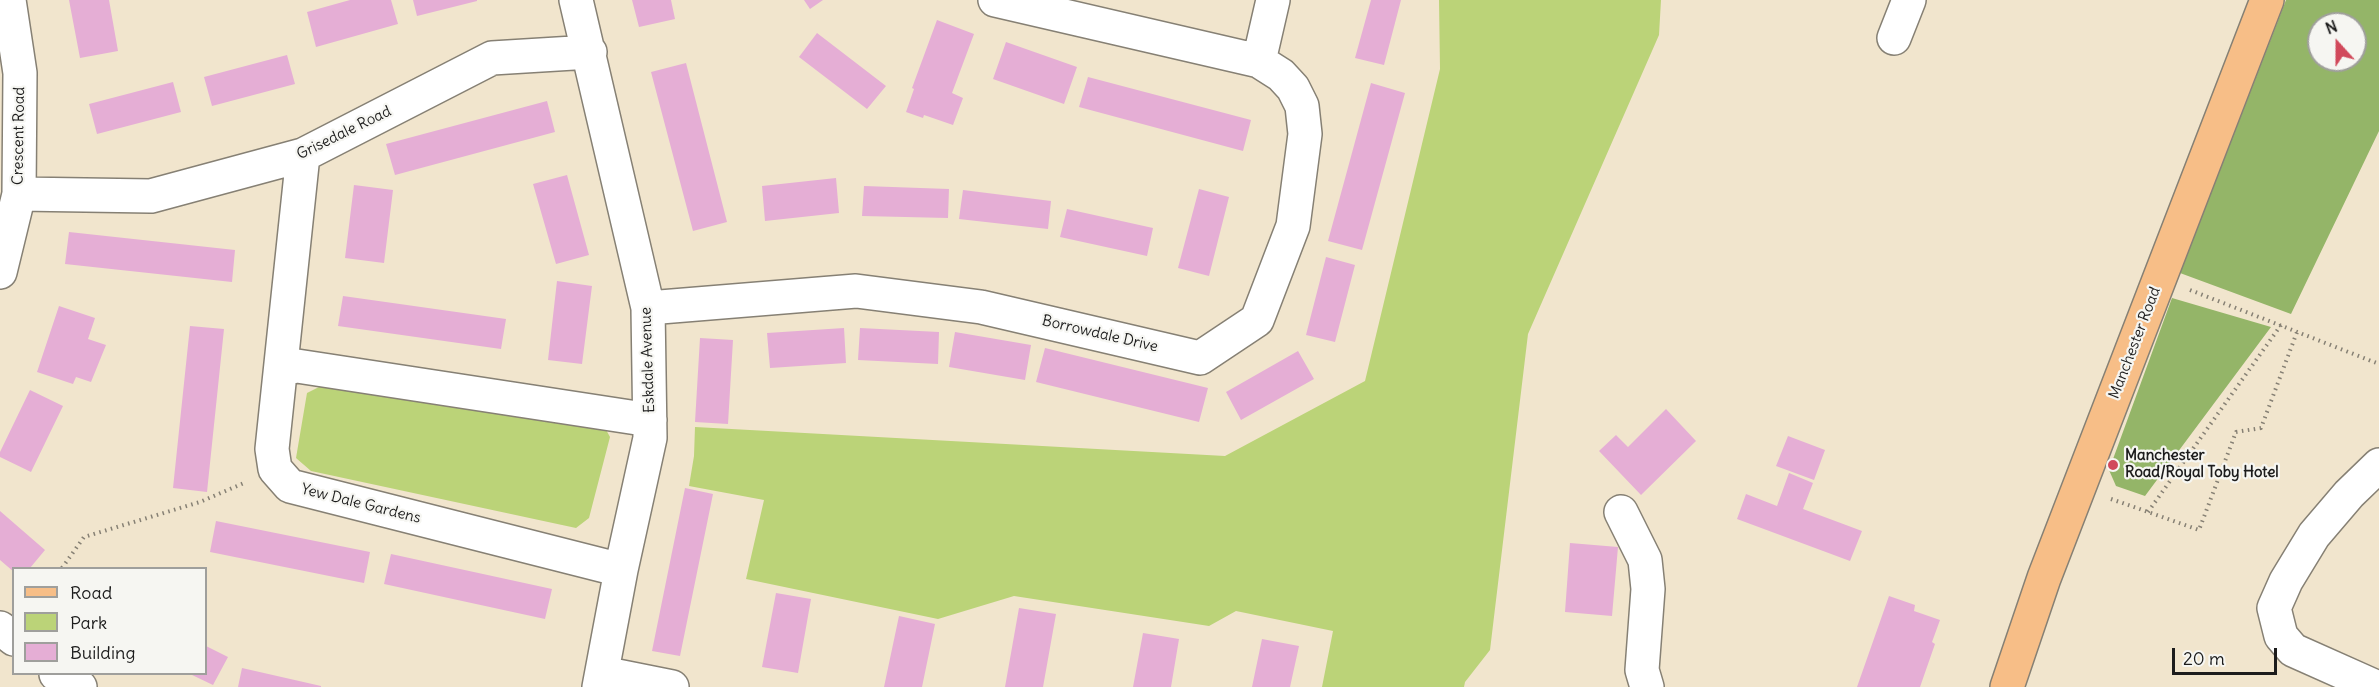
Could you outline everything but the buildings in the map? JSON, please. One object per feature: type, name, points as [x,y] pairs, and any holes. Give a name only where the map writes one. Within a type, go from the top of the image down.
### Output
[{"type":"main road","name":"Manchester Road","points":[[2007,687],[2044,578],[2267,0]]},
{"type":"street","name":"Crescent Road","points":[[0,272],[19,194],[20,73],[9,0]]},
{"type":"street","name":"Eskdale Avenue","points":[[576,0],[648,308],[650,438],[621,570],[601,680]]},
{"type":"street","name":"Borrowdale Drive","points":[[648,308],[856,291],[981,307],[1200,357],[1257,320],[1293,226],[1305,134],[1302,106],[1293,88],[1281,75],[1259,61],[995,0]]},
{"type":"street","points":[[1259,61],[1273,0]]},
{"type":"street","points":[[1894,38],[1909,0]]},
{"type":"street","name":"Grisedale Road","points":[[19,194],[151,196],[303,155],[492,57],[590,52]]},
{"type":"street","points":[[275,469],[272,449],[303,155]]},
{"type":"street","points":[[281,369],[297,366],[650,420]]},
{"type":"street","points":[[2376,687],[2293,650],[2281,636],[2274,608],[2286,581],[2314,535],[2349,494],[2379,465]]},
{"type":"street","name":"Yew Dale Gardens","points":[[275,469],[290,486],[621,570]]},
{"type":"street","points":[[1621,512],[1646,560],[1648,589],[1642,670],[1647,687]]},
{"type":"street","points":[[0,628],[12,637]]},
{"type":"street","points":[[58,675],[80,687]]},
{"type":"street","points":[[601,680],[672,687]]},
{"type":"path","points":[[2202,294],[2379,364]]},
{"type":"path","points":[[2148,512],[2280,325]]},
{"type":"path","points":[[2101,496],[2199,530],[2236,432],[2261,428],[2297,332]]},
{"type":"path","points":[[63,567],[84,537],[200,502],[275,469]]},
{"type":"green space","points":[[1439,0],[1661,0],[1659,35],[1528,334],[1490,650],[1465,682],[1464,687],[1322,687],[1333,631],[1236,611],[1209,626],[1014,596],[938,619],[746,579],[764,500],[689,486],[694,456],[695,427],[1225,456],[1365,381],[1440,69]]},
{"type":"green space","points":[[2286,0],[2379,0],[2379,131],[2291,314],[2180,273]]},
{"type":"green space","points":[[2172,298],[2271,327],[2145,496],[2116,486],[2109,470]]},
{"type":"green space","points":[[323,385],[604,426],[610,437],[589,518],[576,528],[311,471],[296,458],[307,393]]},
{"type":"place","name":"Manchester Road/Royal Toby Hotel","points":[[2113,465]]}]
